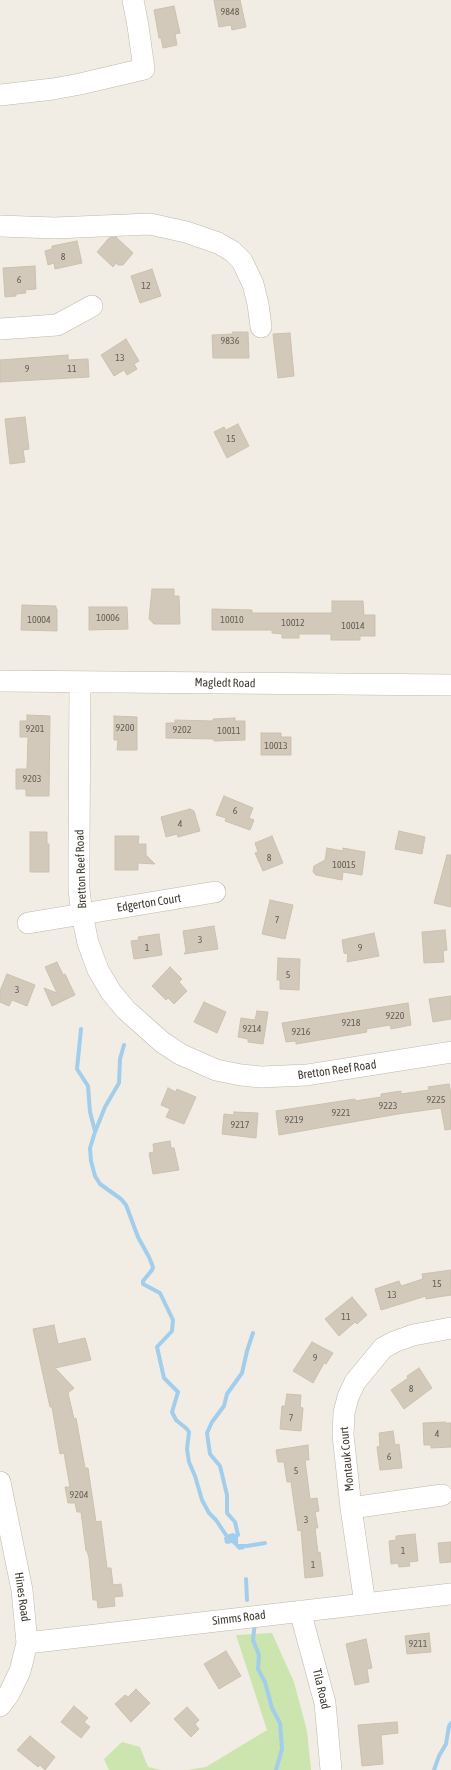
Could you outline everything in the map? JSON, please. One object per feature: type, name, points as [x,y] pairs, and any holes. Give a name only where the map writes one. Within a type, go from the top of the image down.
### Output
[{"type":"street","points":[[0,95],[54,89],[144,69],[133,0]]},
{"type":"street","points":[[0,226],[54,228],[150,224],[186,232],[218,243],[232,251],[242,261],[253,284],[261,327]]},
{"type":"street","points":[[0,329],[57,325],[92,306]]},
{"type":"street","name":"Magledt Road","points":[[0,681],[451,685]]},
{"type":"street","name":"Bretton Reef Road","points":[[80,682],[78,851],[79,890],[82,914],[88,943],[98,970],[111,992],[126,1010],[162,1042],[180,1054],[216,1070],[261,1077],[294,1076],[451,1052]]},
{"type":"street","name":"Edgerton Court","points":[[28,923],[215,892]]},
{"type":"street","name":"Montauk Court","points":[[365,1604],[351,1508],[343,1436],[344,1412],[355,1382],[383,1348],[394,1342],[413,1336],[451,1328]]},
{"type":"street","name":"Hines Road","points":[[0,1482],[22,1590],[27,1643],[16,1682],[0,1706]]},
{"type":"street","points":[[351,1508],[442,1495]]},
{"type":"street","name":"Simms Road","points":[[27,1643],[451,1594]]},
{"type":"street","name":"Tila Road","points":[[300,1611],[325,1703],[331,1770]]},
{"type":"green space","points":[[272,1633],[294,1682],[307,1731],[311,1770],[187,1770],[206,1767],[267,1730],[236,1635]]},
{"type":"green space","points":[[122,1742],[140,1747],[148,1767],[161,1770],[109,1770],[104,1759]]},
{"type":"water","points":[[233,1533],[238,1535],[238,1544],[246,1544],[247,1546],[244,1549],[239,1550],[232,1543],[225,1543],[224,1538],[226,1535]]},
{"type":"building","points":[[214,0],[240,0],[246,27],[232,30],[231,25],[219,27]]},
{"type":"building","points":[[174,6],[180,33],[175,34],[177,45],[163,48],[161,38],[159,38],[154,10]]},
{"type":"building","points":[[116,237],[133,253],[123,265],[118,265],[116,263],[113,267],[97,252],[109,238]]},
{"type":"building","points":[[77,241],[82,263],[55,269],[54,263],[48,265],[45,251],[52,249],[52,246]]},
{"type":"building","points":[[35,266],[36,289],[25,290],[26,293],[16,294],[16,296],[5,297],[3,268]]},
{"type":"building","points":[[152,269],[161,296],[140,303],[131,276]]},
{"type":"building","points":[[233,332],[248,332],[249,358],[213,358],[212,335],[232,334]]},
{"type":"building","points":[[290,333],[294,376],[278,378],[273,334]]},
{"type":"building","points":[[126,339],[139,361],[134,364],[137,369],[127,375],[124,370],[114,376],[101,355]]},
{"type":"building","points":[[68,355],[68,360],[88,359],[89,377],[0,382],[0,360]]},
{"type":"building","points":[[25,417],[29,449],[23,450],[25,462],[10,464],[5,419]]},
{"type":"building","points":[[238,424],[249,446],[227,458],[214,432],[224,427],[226,430]]},
{"type":"building","points":[[152,589],[174,589],[174,596],[179,596],[180,624],[154,624],[149,619]]},
{"type":"building","points":[[332,601],[363,601],[364,615],[375,615],[375,636],[360,636],[360,640],[331,640],[331,634],[299,634],[299,638],[282,638],[282,634],[272,633],[272,630],[212,630],[212,609],[252,610],[252,613],[332,613]]},
{"type":"building","points":[[22,605],[56,606],[57,631],[21,630]]},
{"type":"building","points":[[89,607],[127,607],[128,629],[89,630]]},
{"type":"building","points":[[27,715],[50,716],[49,796],[26,796],[26,789],[16,789],[16,769],[27,769],[28,737],[20,737],[20,721],[27,721]]},
{"type":"building","points":[[114,716],[137,717],[137,750],[117,750],[118,740],[114,740]]},
{"type":"building","points":[[235,718],[235,721],[245,721],[245,740],[214,741],[214,739],[166,738],[166,723],[175,723],[175,720],[213,721],[213,719]]},
{"type":"building","points":[[261,733],[281,733],[281,737],[291,737],[291,755],[261,755]]},
{"type":"building","points":[[224,796],[253,808],[249,818],[254,820],[250,830],[225,821],[226,818],[216,815]]},
{"type":"building","points":[[190,809],[194,811],[200,831],[178,837],[177,834],[166,837],[161,817]]},
{"type":"building","points":[[399,831],[425,837],[422,854],[395,849]]},
{"type":"building","points":[[30,832],[47,832],[47,844],[49,844],[49,872],[30,872]]},
{"type":"building","points":[[115,836],[139,836],[138,844],[146,844],[146,855],[155,864],[138,863],[138,870],[115,870]]},
{"type":"building","points":[[272,836],[283,863],[263,871],[255,853],[258,852],[255,843]]},
{"type":"building","points":[[327,848],[343,851],[343,848],[365,852],[362,875],[343,872],[342,880],[316,875],[313,872],[314,866],[325,860]]},
{"type":"building","points":[[447,855],[451,855],[451,907],[434,903]]},
{"type":"building","points":[[270,900],[293,905],[285,939],[262,934]]},
{"type":"building","points":[[214,926],[218,949],[184,954],[186,951],[183,931]]},
{"type":"building","points":[[445,930],[447,950],[443,951],[444,962],[424,963],[422,932]]},
{"type":"building","points":[[374,933],[379,956],[347,962],[348,954],[344,953],[342,940]]},
{"type":"building","points":[[159,934],[162,955],[134,959],[131,941],[139,940],[138,937]]},
{"type":"building","points":[[278,958],[300,959],[299,990],[280,989],[280,980],[277,980]]},
{"type":"building","points":[[57,962],[63,975],[65,974],[75,995],[52,1006],[44,988],[57,993],[45,967]]},
{"type":"building","points":[[170,967],[182,979],[179,982],[187,991],[174,1004],[168,998],[166,1000],[152,986]]},
{"type":"building","points":[[7,974],[35,985],[27,1006],[12,1000],[9,1006],[0,1002],[0,991]]},
{"type":"building","points":[[451,996],[451,1019],[433,1022],[429,999]]},
{"type":"building","points":[[204,1002],[226,1012],[217,1033],[194,1022]]},
{"type":"building","points":[[408,1003],[411,1025],[391,1029],[390,1025],[366,1029],[367,1032],[296,1044],[296,1041],[286,1042],[282,1023]]},
{"type":"building","points":[[257,1011],[268,1012],[263,1044],[248,1042],[248,1039],[238,1037],[241,1018],[255,1020]]},
{"type":"building","points":[[449,1084],[451,1094],[451,1129],[445,1130],[441,1108],[279,1135],[276,1111],[355,1099],[355,1101],[381,1097],[381,1094],[401,1091],[401,1094],[429,1090],[428,1087]]},
{"type":"building","points":[[168,1088],[176,1092],[177,1089],[196,1097],[184,1124],[166,1117],[170,1109],[161,1105]]},
{"type":"building","points":[[234,1112],[258,1113],[256,1138],[222,1134],[224,1114],[234,1115]]},
{"type":"building","points":[[170,1141],[171,1148],[174,1148],[179,1170],[153,1174],[149,1153],[154,1152],[153,1144]]},
{"type":"building","points":[[451,1270],[451,1295],[426,1299],[426,1296],[381,1310],[375,1289],[399,1281],[401,1286],[423,1279],[422,1274]]},
{"type":"building","points":[[352,1297],[367,1315],[357,1324],[355,1322],[339,1336],[325,1319]]},
{"type":"building","points":[[54,1325],[58,1344],[85,1338],[91,1360],[55,1368],[74,1388],[68,1393],[74,1419],[76,1418],[85,1468],[88,1468],[96,1522],[101,1521],[107,1568],[111,1568],[113,1585],[121,1584],[123,1596],[114,1597],[115,1606],[98,1608],[97,1600],[93,1600],[89,1558],[86,1551],[81,1512],[77,1512],[75,1503],[68,1503],[65,1487],[70,1487],[64,1453],[60,1454],[52,1407],[50,1407],[33,1329]]},
{"type":"building","points":[[312,1342],[333,1353],[326,1364],[324,1363],[313,1383],[293,1371]]},
{"type":"building","points":[[419,1368],[432,1388],[404,1409],[391,1390]]},
{"type":"building","points":[[287,1394],[301,1395],[300,1407],[303,1408],[301,1431],[280,1429],[282,1406],[285,1406]]},
{"type":"building","points":[[423,1423],[451,1423],[451,1447],[431,1448],[431,1445],[424,1445]]},
{"type":"building","points":[[393,1431],[395,1445],[399,1444],[402,1468],[380,1470],[377,1447],[380,1446],[379,1433]]},
{"type":"building","points":[[308,1445],[309,1460],[305,1460],[310,1499],[317,1498],[319,1511],[315,1512],[318,1528],[315,1528],[323,1576],[305,1578],[301,1530],[298,1531],[291,1482],[287,1482],[284,1462],[278,1462],[276,1450]]},
{"type":"building","points":[[415,1534],[418,1561],[409,1562],[410,1566],[399,1567],[398,1563],[391,1564],[389,1541],[396,1540],[396,1536]]},
{"type":"building","points":[[451,1542],[451,1562],[440,1563],[438,1543]]},
{"type":"building","points":[[429,1633],[431,1652],[407,1654],[405,1636]]},
{"type":"building","points":[[366,1639],[372,1668],[367,1669],[369,1682],[355,1685],[346,1644]]},
{"type":"building","points":[[226,1651],[241,1676],[219,1689],[204,1664]]},
{"type":"building","points":[[136,1689],[150,1703],[131,1722],[115,1704],[125,1695],[128,1697]]},
{"type":"building","points":[[74,1706],[88,1718],[84,1722],[90,1727],[81,1738],[61,1722]]},
{"type":"building","points":[[187,1707],[199,1720],[195,1724],[199,1729],[191,1737],[174,1719]]},
{"type":"building","points":[[397,1722],[398,1733],[381,1735],[383,1764],[362,1766],[358,1725]]},
{"type":"building","points":[[30,1736],[55,1757],[45,1770],[40,1765],[38,1767],[17,1750]]},
{"type":"waterway","points":[[81,1029],[77,1069],[88,1086],[90,1112],[95,1131]]},
{"type":"waterway","points":[[124,1045],[120,1059],[119,1083],[105,1107],[95,1132],[90,1148],[91,1161],[95,1176],[100,1184],[121,1199],[126,1205],[138,1237],[153,1267],[143,1281],[143,1284],[160,1293],[173,1320],[172,1331],[157,1347],[164,1378],[178,1392],[172,1412],[176,1420],[189,1432],[187,1449],[189,1462],[202,1500],[209,1513],[216,1520],[226,1535]]},
{"type":"waterway","points":[[238,1535],[235,1522],[227,1513],[227,1495],[220,1466],[210,1454],[207,1433],[212,1422],[224,1406],[227,1394],[242,1373],[253,1333]]},
{"type":"waterway","points":[[247,1546],[265,1543]]},
{"type":"waterway","points":[[246,1579],[247,1600]]},
{"type":"waterway","points":[[255,1622],[253,1640],[259,1655],[258,1669],[265,1682],[272,1708],[280,1723],[282,1749],[276,1770]]},
{"type":"waterway","points":[[434,1770],[439,1756],[446,1744],[449,1726],[451,1723]]}]
